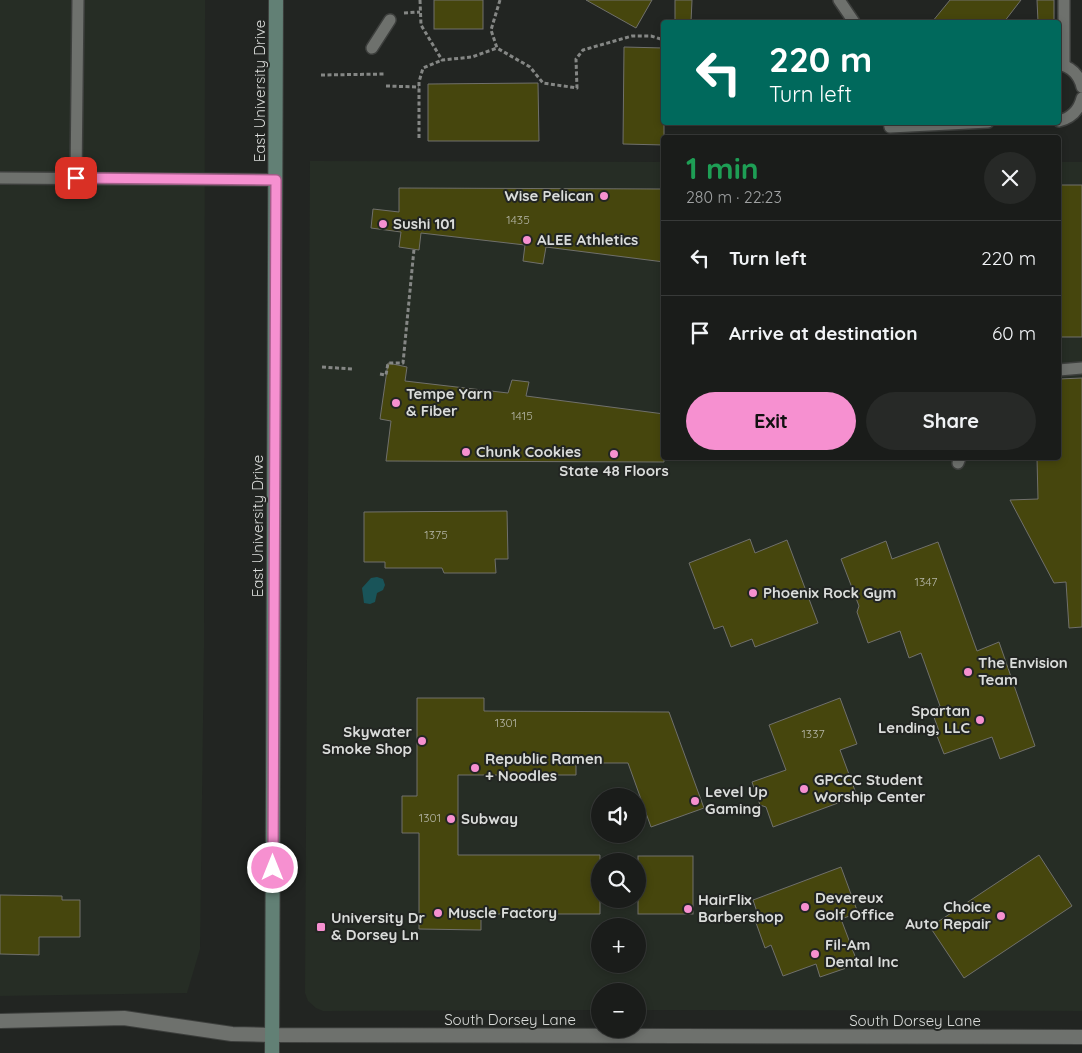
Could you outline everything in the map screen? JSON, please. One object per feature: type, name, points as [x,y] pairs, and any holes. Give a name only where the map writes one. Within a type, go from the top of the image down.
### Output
[{"type":"main road","name":"East University Drive","points":[[272,1053],[276,0]]},
{"type":"street","name":"South Dorsey Lane","points":[[0,1021],[124,1018],[232,1034],[272,1035],[1082,1037]]},
{"type":"lane","points":[[76,178],[78,0]]},
{"type":"lane","points":[[839,0],[853,20]]},
{"type":"lane","points":[[1064,0],[1061,64],[1077,75],[1082,87]]},
{"type":"lane","points":[[372,48],[390,20]]},
{"type":"lane","points":[[1061,120],[1070,117],[1077,110],[1082,98]]},
{"type":"lane","points":[[890,125],[890,127],[929,125]]},
{"type":"lane","points":[[0,178],[276,180]]},
{"type":"lane","points":[[1061,370],[1082,368]]},
{"type":"path","points":[[420,0],[421,25],[442,60]]},
{"type":"path","points":[[500,0],[491,30],[496,48],[530,67],[543,83],[577,88],[576,59],[582,50],[632,36],[651,36],[661,39]]},
{"type":"path","points":[[419,138],[419,87],[423,68],[442,60],[472,57],[496,48]]},
{"type":"path","points":[[321,75],[386,74]]},
{"type":"path","points":[[386,86],[419,87]]},
{"type":"path","points":[[380,374],[386,375],[388,363],[403,363],[414,249]]},
{"type":"path","points":[[322,366],[352,370]]},
{"type":"shaded area","points":[[0,0],[205,0],[204,646],[200,949],[187,993],[0,996]]},
{"type":"shaded area","points":[[310,161],[661,162],[661,460],[1061,460],[1061,162],[1082,162],[1082,1011],[646,1010],[646,983],[591,983],[591,1010],[323,1011],[308,1001],[305,993]]},
{"type":"water","points":[[371,578],[383,579],[385,585],[383,590],[377,593],[375,602],[370,604],[364,603],[362,588]]},
{"type":"building","points":[[434,0],[483,0],[483,29],[434,29]]},
{"type":"building","points":[[586,0],[652,0],[636,28]]},
{"type":"building","points":[[675,0],[692,0],[691,20],[675,20]]},
{"type":"building","points":[[950,0],[1021,0],[1006,20],[934,20]]},
{"type":"building","points":[[1037,0],[1054,0],[1054,20],[1038,20]]},
{"type":"building","points":[[624,47],[661,48],[661,125],[664,125],[664,135],[661,135],[661,145],[623,144]]},
{"type":"building","points":[[538,83],[539,141],[428,141],[428,84]]},
{"type":"building","points":[[1061,185],[1082,185],[1082,337],[1061,337]]},
{"type":"building","points":[[399,188],[661,189],[661,262],[546,247],[543,264],[523,261],[525,245],[421,233],[419,250],[399,247],[401,232],[371,228],[373,209],[399,212]]},
{"type":"building","points":[[388,363],[407,367],[405,381],[508,393],[512,380],[529,382],[526,396],[661,414],[661,460],[664,460],[664,462],[386,461],[391,421],[380,419]]},
{"type":"building","points":[[1082,378],[1082,627],[1069,628],[1066,582],[1054,583],[1010,500],[1038,499],[1037,460],[1061,460],[1061,379]]},
{"type":"building","points":[[507,511],[508,559],[495,559],[496,573],[444,573],[442,568],[385,568],[385,562],[364,562],[364,512]]},
{"type":"building","name":"Phoenix Rock Gym","points":[[750,539],[755,553],[787,540],[818,623],[755,647],[752,639],[731,647],[723,626],[714,629],[689,563]]},
{"type":"building","points":[[886,541],[892,559],[938,542],[977,651],[999,642],[1035,746],[1000,759],[992,737],[944,754],[937,736],[939,731],[931,709],[940,706],[921,653],[909,658],[900,631],[868,643],[857,612],[859,606],[841,559]]},
{"type":"building","points":[[417,698],[484,698],[484,711],[669,712],[704,808],[651,827],[646,813],[646,788],[637,788],[628,763],[576,763],[576,775],[458,775],[458,855],[591,855],[591,908],[600,908],[600,914],[481,914],[481,930],[419,929],[419,833],[402,833],[402,796],[417,796]]},
{"type":"building","points":[[840,698],[857,744],[840,750],[857,796],[773,827],[766,807],[760,805],[752,782],[786,770],[769,725]]},
{"type":"building","name":"Choice Auto Repair","points":[[1039,855],[1072,906],[964,978],[930,927]]},
{"type":"building","points":[[646,856],[693,856],[693,914],[638,914],[638,908],[646,908]]},
{"type":"building","name":"Devereux Golf Office","points":[[841,867],[858,913],[841,919],[858,964],[820,977],[816,964],[783,976],[771,945],[765,948],[755,920],[758,915],[753,900]]},
{"type":"building","points":[[0,895],[62,896],[62,900],[80,900],[80,937],[39,937],[39,955],[0,954]]},
{"type":"place","name":"Wise Pelican","points":[[604,196]]},
{"type":"place","name":"Sushi 101","points":[[383,224]]},
{"type":"place","name":"ALEE Athletics","points":[[527,240]]},
{"type":"place","name":"Tempe Yarn & Fiber","points":[[396,403]]},
{"type":"place","name":"Chunk Cookies","points":[[466,452]]},
{"type":"place","name":"State 48 Floors","points":[[614,454]]},
{"type":"place","name":"Phoenix Rock Gym","points":[[753,593]]},
{"type":"place","name":"The Envision Team","points":[[968,672]]},
{"type":"place","name":"Spartan Lending, LLC","points":[[980,720]]},
{"type":"place","name":"Skywater Smoke Shop","points":[[422,741]]},
{"type":"place","name":"Republic Ramen + Noodles","points":[[475,768]]},
{"type":"place","name":"GPCCC Student Worship Center","points":[[804,789]]},
{"type":"place","name":"Level Up Gaming","points":[[695,801]]},
{"type":"place","name":"Subway","points":[[451,819]]},
{"type":"place","name":"Devereux Golf Office","points":[[805,907]]},
{"type":"place","name":"HairFlix Barbershop","points":[[688,909]]},
{"type":"place","name":"Muscle Factory","points":[[438,913]]},
{"type":"place","name":"Choice Auto Repair","points":[[1001,916]]},
{"type":"place","name":"University Dr & Dorsey Ln","points":[[321,927]]},
{"type":"place","name":"Fil-Am Dental Inc","points":[[815,954]]},
{"type":"route","points":[[76,178],[276,180],[273,868]]}]
